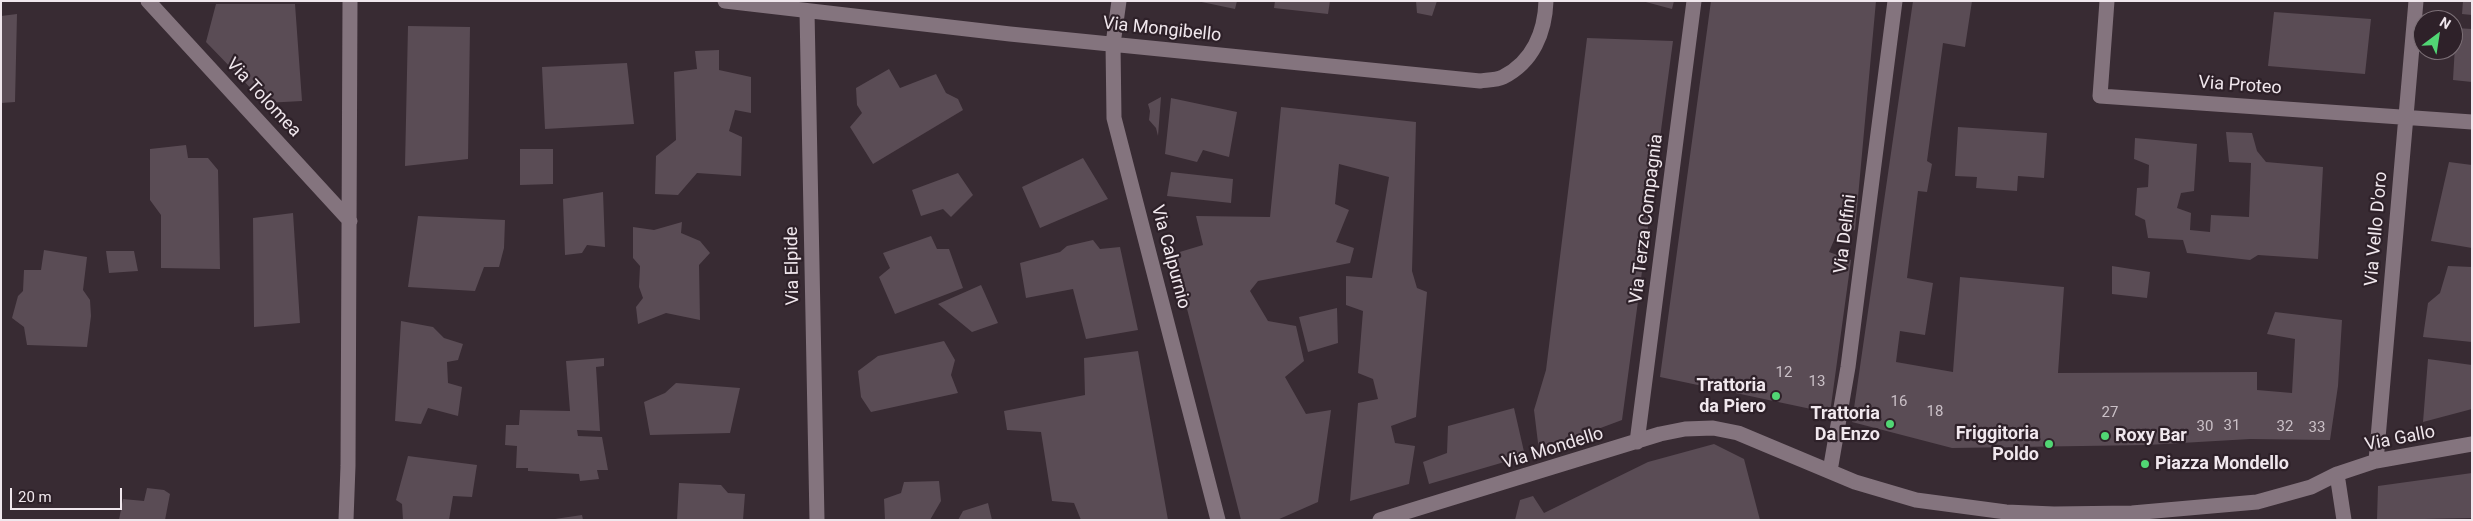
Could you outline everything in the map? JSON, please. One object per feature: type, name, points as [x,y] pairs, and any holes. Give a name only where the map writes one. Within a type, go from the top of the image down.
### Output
[{"type":"street","name":"Via Tolomea","points":[[148,1],[350,221]]},
{"type":"street","points":[[346,520],[350,221],[350,1]]},
{"type":"street","name":"Via Mongibello","points":[[725,1],[771,4],[807,11],[1480,82],[1502,78],[1524,62],[1539,41],[1545,18],[1546,1]]},
{"type":"street","name":"Via Calpurnio","points":[[1119,1],[1113,44],[1114,118],[1218,520]]},
{"type":"street","name":"Via Terza Compagnia","points":[[1637,442],[1694,1]]},
{"type":"street","name":"Via Delfini","points":[[1830,471],[1848,367],[1895,1]]},
{"type":"street","name":"Via Proteo","points":[[2107,1],[2100,96],[2472,122]]},
{"type":"street","name":"Via Vello D'oro","points":[[2376,461],[2416,1]]},
{"type":"street","name":"Via Elpide","points":[[807,11],[817,520]]},
{"type":"street","name":"Via Mondello","points":[[1380,520],[1685,429],[1713,428],[1738,433],[1830,471]]},
{"type":"street","name":"Via Gallo","points":[[2337,474],[2376,461],[2472,444]]},
{"type":"street","points":[[1830,471],[1855,482],[1916,500],[2006,512],[2089,517],[2257,502],[2311,487],[2337,474],[2344,520]]},
{"type":"building","points":[[1197,1],[1237,1],[1235,9]]},
{"type":"building","points":[[1275,1],[1330,1],[1328,14],[1274,8]]},
{"type":"building","points":[[1416,1],[1437,1],[1432,16],[1417,13]]},
{"type":"building","points":[[1642,1],[1674,1],[1672,9]]},
{"type":"building","points":[[1711,1],[1876,1],[1855,230],[1837,233],[1829,252],[1851,260],[1830,413],[1660,377]]},
{"type":"building","points":[[1913,1],[1972,1],[1965,47],[1943,43],[1927,161],[1932,164],[1927,192],[1918,191],[1907,278],[1933,283],[1925,335],[1900,331],[1896,362],[1953,372],[1960,277],[2064,287],[2058,373],[2257,372],[2257,390],[2292,393],[2295,339],[2267,334],[2275,312],[2342,320],[2338,386],[2330,440],[2250,439],[2147,445],[1952,448],[1852,422]]},
{"type":"building","points":[[2463,1],[2472,1],[2472,15],[2463,14]]},
{"type":"building","points":[[216,4],[295,4],[302,101],[265,103],[206,42]]},
{"type":"building","points":[[2274,12],[2371,19],[2365,74],[2268,66]]},
{"type":"building","points":[[17,14],[15,102],[1,103],[1,16]]},
{"type":"building","points":[[408,26],[470,27],[468,159],[405,166]]},
{"type":"building","points":[[2463,28],[2472,29],[2472,82],[2453,80],[2454,60],[2463,60]]},
{"type":"building","points":[[1587,38],[1673,41],[1622,420],[1539,451],[1534,410],[1546,370]]},
{"type":"building","points":[[719,50],[719,70],[751,77],[751,113],[735,110],[729,131],[742,137],[741,176],[697,173],[678,195],[655,194],[656,156],[676,140],[674,72],[697,69],[695,51]]},
{"type":"building","points":[[627,63],[634,124],[545,129],[542,67]]},
{"type":"building","points":[[889,69],[900,88],[936,74],[946,93],[958,99],[963,110],[873,164],[850,127],[862,113],[857,105],[856,88]]},
{"type":"building","points":[[1161,97],[1158,136],[1156,128],[1149,120],[1150,111],[1148,104]]},
{"type":"building","points":[[1171,98],[1237,112],[1229,157],[1203,150],[1197,162],[1165,154]]},
{"type":"building","points":[[1281,107],[1416,122],[1412,271],[1417,288],[1427,292],[1416,417],[1391,426],[1395,443],[1415,446],[1409,484],[1350,501],[1358,403],[1378,399],[1373,379],[1358,373],[1363,311],[1346,305],[1346,276],[1372,278],[1389,177],[1339,164],[1335,204],[1349,210],[1336,242],[1354,248],[1350,263],[1258,281],[1250,291],[1268,321],[1296,326],[1304,361],[1285,377],[1306,414],[1331,410],[1318,502],[1277,520],[1241,520],[1173,254],[1203,245],[1196,216],[1270,217]]},
{"type":"building","points":[[1958,127],[2047,133],[2044,178],[2018,176],[2017,191],[1976,188],[1977,177],[1955,176]]},
{"type":"building","points":[[2226,132],[2252,133],[2257,151],[2266,162],[2323,167],[2318,259],[2258,255],[2250,260],[2187,253],[2183,240],[2148,238],[2145,220],[2135,215],[2137,188],[2148,187],[2149,165],[2134,159],[2135,138],[2197,144],[2194,191],[2181,193],[2177,208],[2191,213],[2190,230],[2210,232],[2211,215],[2249,217],[2251,163],[2229,162]]},
{"type":"building","points":[[186,145],[188,158],[208,158],[218,170],[220,269],[161,268],[161,215],[150,200],[150,149]]},
{"type":"building","points":[[520,149],[553,149],[553,184],[520,185]]},
{"type":"building","points":[[1083,158],[1108,199],[1040,228],[1022,187]]},
{"type":"building","points":[[2449,162],[2472,165],[2472,248],[2431,241]]},
{"type":"building","points":[[1171,172],[1233,179],[1231,203],[1167,196]]},
{"type":"building","points":[[958,173],[973,195],[951,217],[943,209],[921,216],[912,190]]},
{"type":"building","points":[[603,192],[605,247],[587,245],[582,253],[565,255],[563,199]]},
{"type":"building","points":[[293,213],[300,323],[254,327],[253,218]]},
{"type":"building","points":[[418,216],[505,220],[504,248],[499,267],[484,267],[475,291],[408,287]]},
{"type":"building","points":[[682,222],[681,233],[700,241],[710,253],[699,265],[700,320],[666,313],[638,324],[636,307],[643,298],[639,287],[640,266],[633,258],[633,227],[654,230]]},
{"type":"building","points":[[931,236],[937,249],[949,249],[963,288],[895,314],[879,277],[890,268],[883,253]]},
{"type":"building","points":[[1093,240],[1100,249],[1120,247],[1138,330],[1086,339],[1073,289],[1026,298],[1020,263],[1060,252],[1067,246]]},
{"type":"building","points":[[44,250],[87,257],[83,290],[90,300],[91,316],[87,347],[27,345],[24,327],[12,318],[18,296],[23,291],[24,270],[41,270]]},
{"type":"building","points":[[106,251],[134,251],[138,271],[109,273]]},
{"type":"building","points":[[2112,266],[2150,272],[2147,298],[2112,294]]},
{"type":"building","points":[[2448,266],[2472,267],[2472,342],[2423,337],[2428,303],[2440,293]]},
{"type":"building","points":[[981,285],[998,323],[972,332],[938,304]]},
{"type":"building","points":[[1337,308],[1338,343],[1308,352],[1299,317]]},
{"type":"building","points":[[401,321],[433,327],[444,338],[463,344],[458,360],[447,362],[448,383],[462,387],[458,416],[428,408],[421,424],[395,421]]},
{"type":"building","points":[[944,341],[955,360],[951,375],[958,393],[871,412],[861,397],[858,371],[878,356]]},
{"type":"building","points":[[1138,351],[1168,520],[1081,520],[1074,503],[1052,501],[1041,432],[1007,430],[1004,411],[1085,395],[1084,358]]},
{"type":"building","points":[[604,358],[604,366],[596,367],[600,431],[577,430],[578,436],[602,437],[608,470],[597,470],[599,479],[580,481],[579,474],[528,471],[528,468],[516,468],[517,446],[505,445],[506,425],[519,425],[520,410],[570,411],[566,361]]},
{"type":"building","points":[[2428,359],[2472,365],[2472,409],[2423,422]]},
{"type":"building","points":[[676,383],[740,388],[730,433],[650,435],[644,402],[665,393]]},
{"type":"building","points":[[1514,408],[1525,456],[1429,484],[1423,462],[1447,453],[1448,426]]},
{"type":"building","points":[[1714,444],[1744,459],[1760,520],[1515,520],[1520,500],[1533,496],[1544,513],[1648,462]]},
{"type":"building","points":[[408,456],[477,465],[472,497],[453,496],[449,520],[403,520],[402,504],[396,500]]},
{"type":"building","points":[[2472,473],[2472,518],[2377,520],[2378,486]]},
{"type":"building","points":[[939,481],[941,501],[930,520],[885,520],[884,499],[901,493],[904,482]]},
{"type":"building","points":[[679,483],[721,485],[728,493],[745,494],[743,520],[677,520]]},
{"type":"building","points":[[147,488],[164,490],[170,494],[165,520],[119,520],[123,499],[144,501]]},
{"type":"building","points":[[988,503],[992,520],[958,520],[963,511]]},
{"type":"building","points":[[582,515],[583,520],[555,520],[555,519]]},
{"type":"place","name":"Trattoria da Piero","points":[[1776,396]]},
{"type":"place","name":"Trattoria Da Enzo","points":[[1890,424]]},
{"type":"place","name":"Roxy Bar","points":[[2105,436]]},
{"type":"place","name":"Friggitoria Poldo","points":[[2049,444]]},
{"type":"place","name":"Piazza Mondello","points":[[2145,464]]}]
